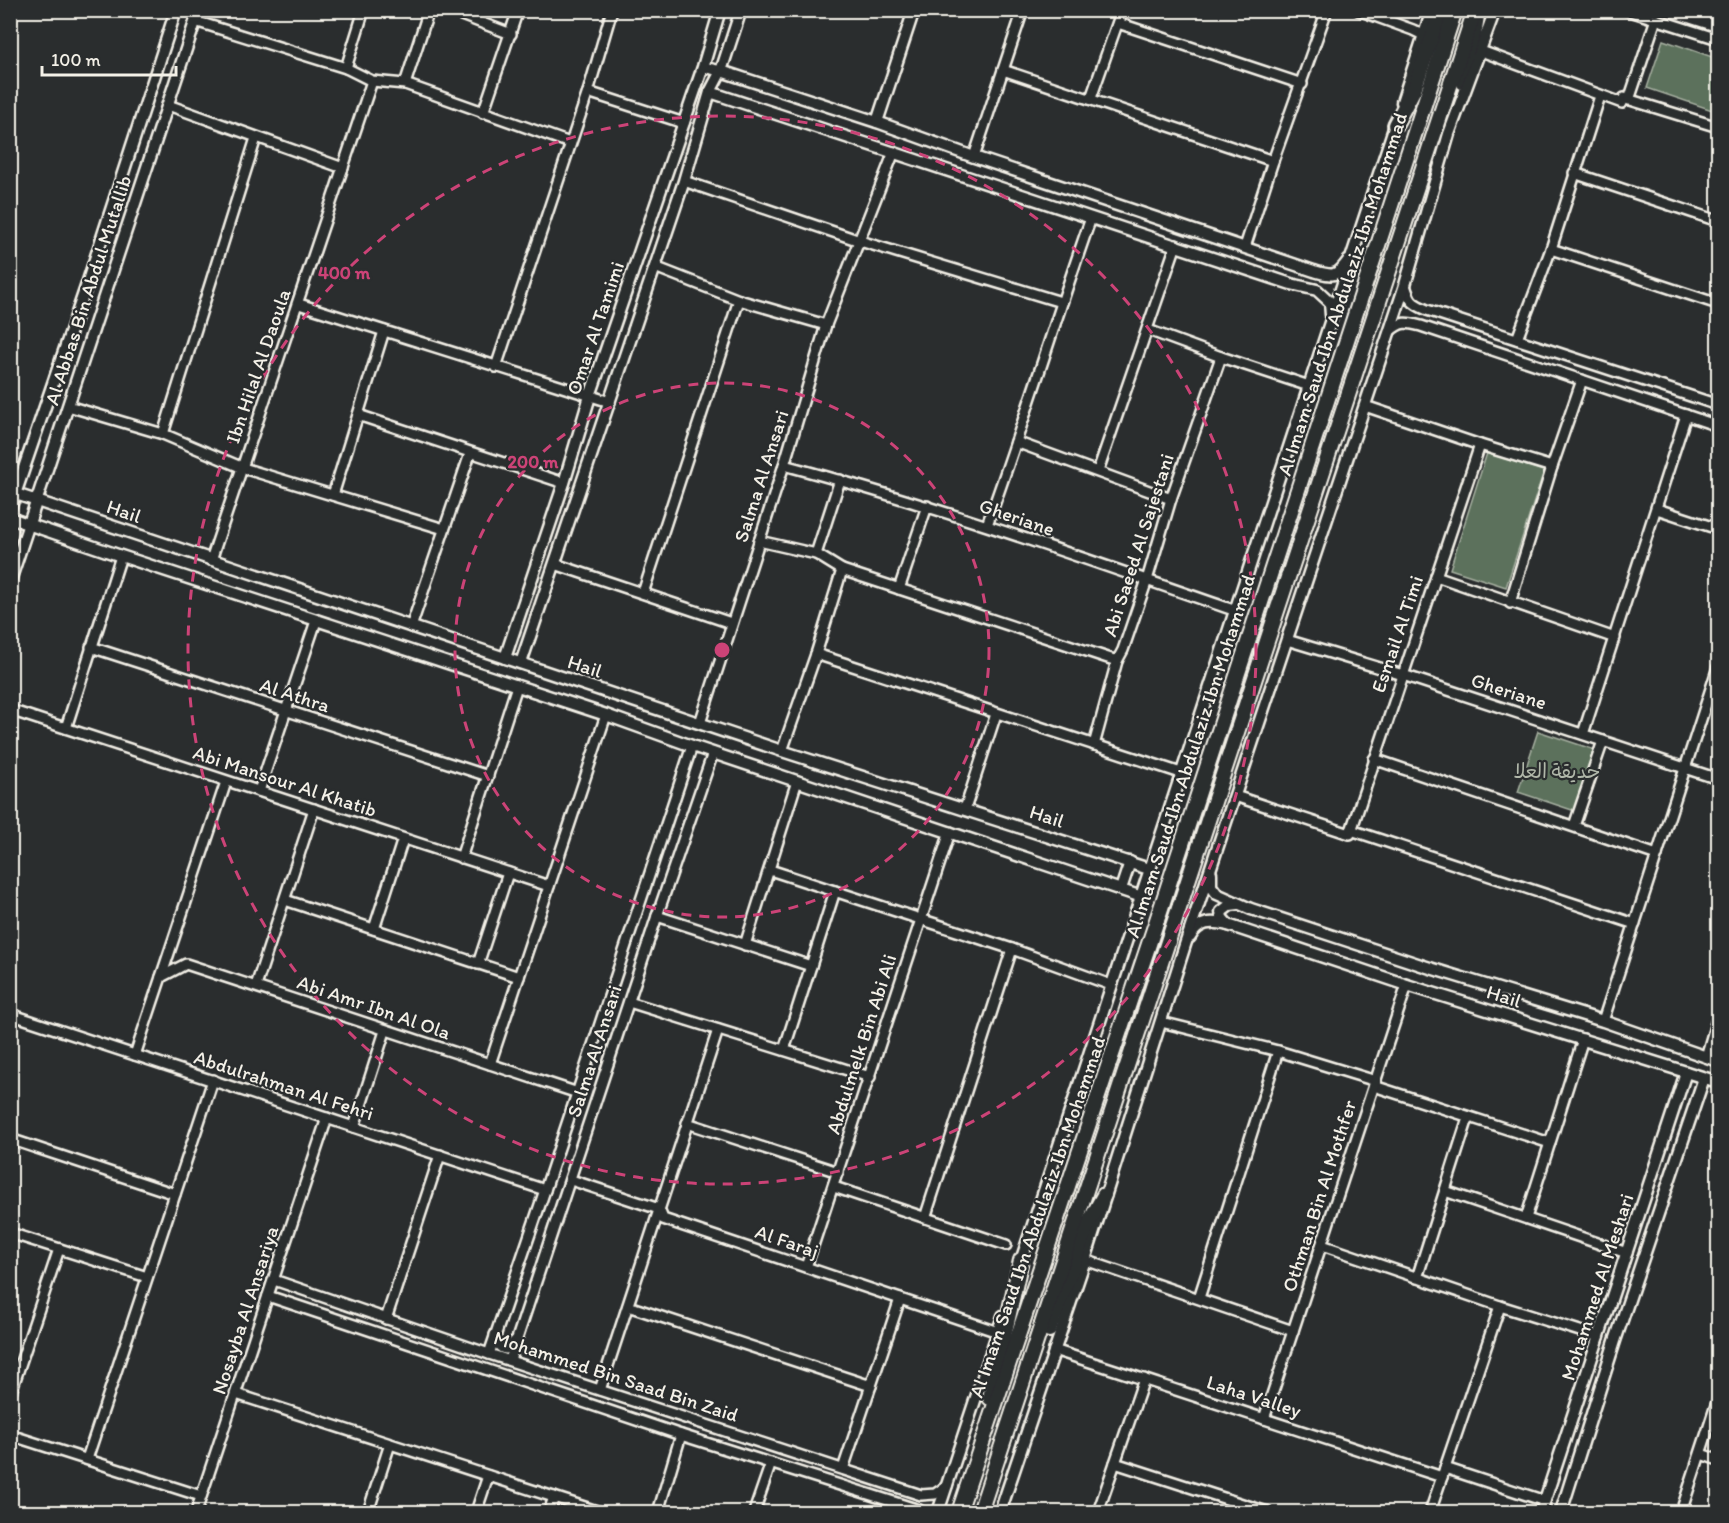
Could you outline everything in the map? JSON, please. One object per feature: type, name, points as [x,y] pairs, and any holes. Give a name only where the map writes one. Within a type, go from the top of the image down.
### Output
[{"type":"main road","points":[[1395,125],[1413,89],[1442,10]]},
{"type":"main road","name":"Al Imam Saud Ibn Abdulaziz Ibn Mohammad","points":[[959,1512],[1167,889],[1455,10]]},
{"type":"main road","name":"Al Imam Saud Ibn Abdulaziz Ibn Mohammad","points":[[980,1512],[1475,10]]},
{"type":"main road","points":[[1025,1378],[1052,1324],[1087,1226],[1104,1195]]},
{"type":"main road","points":[[984,1434],[992,1383],[1021,1260]]},
{"type":"street","name":"Al Abbas Bin Abdul Mutallib","points":[[10,509],[176,10]]},
{"type":"street","points":[[346,68],[364,10]]},
{"type":"street","points":[[405,84],[429,10]]},
{"type":"street","points":[[448,10],[510,34]]},
{"type":"street","points":[[483,113],[518,10]]},
{"type":"street","points":[[496,367],[588,92],[612,10]]},
{"type":"street","name":"Omar Al Tamimi","points":[[505,658],[564,483],[590,396],[703,67],[720,10]]},
{"type":"street","points":[[521,663],[684,181],[710,92],[721,71],[741,10]]},
{"type":"street","points":[[877,122],[914,10]]},
{"type":"street","points":[[974,158],[1023,10]]},
{"type":"street","points":[[1091,98],[1122,10]]},
{"type":"street","points":[[1245,248],[1273,160],[1327,10]]},
{"type":"street","points":[[1358,10],[1423,35]]},
{"type":"street","name":"Al Imam Saud Ibn Abdulaziz Ibn Mohammad","points":[[938,1512],[1432,10]]},
{"type":"street","points":[[1000,1512],[1085,1260],[1185,945],[1405,285],[1476,35],[1480,10]]},
{"type":"street","points":[[1449,134],[1495,10]]},
{"type":"street","points":[[1627,10],[1719,39]]},
{"type":"street","name":"Al Abbas Bin Abdul Mutallib","points":[[10,581],[197,16]]},
{"type":"street","points":[[197,16],[346,68],[372,81],[405,84],[570,143]]},
{"type":"street","points":[[1629,100],[1656,19]]},
{"type":"street","points":[[1118,23],[1302,84]]},
{"type":"street","points":[[1481,51],[1600,96],[1622,103],[1623,98],[1719,127]]},
{"type":"street","points":[[703,67],[877,122],[974,158],[1314,271],[1331,275],[1340,273],[1353,254]]},
{"type":"street","points":[[1003,69],[1273,160]]},
{"type":"street","name":"Ibn Hilal Al Daoula","points":[[211,560],[299,304],[372,81]]},
{"type":"street","points":[[588,92],[684,123]]},
{"type":"street","points":[[710,92],[1291,284],[1317,290],[1330,302],[1331,321]]},
{"type":"street","points":[[1517,339],[1551,249],[1600,96]]},
{"type":"street","points":[[168,105],[343,168]]},
{"type":"street","points":[[163,434],[256,138]]},
{"type":"street","name":"Salma Al Ansari","points":[[700,723],[784,465],[826,325],[894,152]]},
{"type":"street","points":[[1574,173],[1719,221]]},
{"type":"street","points":[[684,181],[860,241],[1061,302]]},
{"type":"street","points":[[987,525],[1091,218]]},
{"type":"street","points":[[1098,471],[1176,245]]},
{"type":"street","points":[[1551,249],[1719,304]]},
{"type":"street","points":[[655,267],[740,300],[826,325]]},
{"type":"street","points":[[1405,285],[1413,303],[1427,310],[1719,405]]},
{"type":"street","points":[[643,593],[740,300]]},
{"type":"street","points":[[299,304],[610,402]]},
{"type":"street","points":[[1421,326],[1419,316],[1422,311],[1427,310]]},
{"type":"street","points":[[1388,333],[1397,324],[1421,326],[1719,426]]},
{"type":"street","points":[[1148,330],[1309,386]]},
{"type":"street","points":[[333,495],[384,331]]},
{"type":"street","name":"Abi Saeed Al Sajestani","points":[[1094,746],[1117,661],[1123,650],[1147,580],[1171,499],[1221,357]]},
{"type":"street","points":[[1510,603],[1552,467],[1582,380]]},
{"type":"street","points":[[68,406],[163,434],[243,468],[444,529]]},
{"type":"street","points":[[1365,406],[1479,446],[1552,467]]},
{"type":"street","points":[[358,415],[470,454],[564,483]]},
{"type":"street","points":[[1583,734],[1686,415]]},
{"type":"street","points":[[1016,442],[1171,499]]},
{"type":"street","name":"Esmail Al Timi","points":[[1350,832],[1479,446]]},
{"type":"street","points":[[411,627],[470,454]]},
{"type":"street","name":"Gheriane","points":[[784,465],[987,525],[1236,611]]},
{"type":"street","points":[[816,555],[840,480]]},
{"type":"street","name":"Hail","points":[[14,493],[782,751],[1149,868]]},
{"type":"street","points":[[899,589],[927,506]]},
{"type":"street","points":[[1657,509],[1719,529]]},
{"type":"street","name":"Hail","points":[[10,518],[606,715],[1139,896]]},
{"type":"street","points":[[759,541],[816,555],[842,570],[1117,661]]},
{"type":"street","points":[[66,728],[120,556]]},
{"type":"street","points":[[555,564],[731,623]]},
{"type":"street","points":[[782,751],[842,570]]},
{"type":"street","points":[[1436,576],[1615,638]]},
{"type":"street","points":[[259,791],[316,621]]},
{"type":"street","name":"Gheriane","points":[[1287,640],[1402,675],[1719,779]]},
{"type":"street","name":"Al Athra","points":[[91,647],[488,776]]},
{"type":"street","points":[[816,654],[1181,773]]},
{"type":"street","points":[[1603,1021],[1719,668]]},
{"type":"street","points":[[461,858],[518,686]]},
{"type":"street","name":"Abi Mansour Al Khatib","points":[[10,710],[549,886]]},
{"type":"street","points":[[965,808],[996,714]]},
{"type":"street","points":[[490,1064],[606,715]]},
{"type":"street","points":[[1574,826],[1603,741]]},
{"type":"street","name":"Salma Al Ansari","points":[[489,1353],[578,1093],[692,746]]},
{"type":"street","name":"Salma Al Ansari","points":[[510,1360],[713,753]]},
{"type":"street","points":[[1374,759],[1657,855]]},
{"type":"street","points":[[746,945],[797,781]]},
{"type":"street","points":[[135,1055],[226,782]]},
{"type":"street","points":[[1235,796],[1635,924]]},
{"type":"street","points":[[256,986],[314,809]]},
{"type":"street","name":"Abdulmelk Bin Abi Ali","points":[[806,1267],[950,832]]},
{"type":"street","points":[[374,930],[403,839]]},
{"type":"street","points":[[1121,889],[1130,862]]},
{"type":"street","name":"Hail","points":[[1211,868],[1211,885],[1217,894],[1238,904],[1416,963],[1603,1021],[1719,1061]]},
{"type":"street","points":[[770,870],[1012,949],[1112,985]]},
{"type":"street","points":[[478,964],[508,873]]},
{"type":"street","points":[[783,1050],[835,891]]},
{"type":"street","points":[[285,900],[519,977]]},
{"type":"street","points":[[1228,925],[1222,918],[1221,912],[1230,904],[1238,904]]},
{"type":"street","points":[[657,916],[812,966]]},
{"type":"street","name":"Hail","points":[[1185,945],[1195,928],[1206,923],[1217,922],[1407,985],[1719,1082]]},
{"type":"street","points":[[925,1218],[1012,949]]},
{"type":"street","name":"Abi Amr Ibn Al Ola","points":[[161,977],[186,964],[578,1093]]},
{"type":"street","name":"Othman Bin Al Mothfer","points":[[1264,1419],[1407,985]]},
{"type":"street","points":[[629,1002],[870,1077]]},
{"type":"street","name":"Abdulrahman Al Fehri","points":[[10,1014],[545,1190]]},
{"type":"street","points":[[1706,1057],[1719,1016]]},
{"type":"street","points":[[1161,1022],[1278,1052],[1468,1118],[1550,1143]]},
{"type":"street","points":[[354,1127],[385,1030]]},
{"type":"street","points":[[600,1390],[718,1030]]},
{"type":"street","points":[[1526,1218],[1583,1039]]},
{"type":"street","points":[[1199,1298],[1278,1052]]},
{"type":"street","name":"Mohammed Al Meshari","points":[[1541,1512],[1686,1072]]},
{"type":"street","name":"Mohammed Al Meshari","points":[[1565,1511],[1616,1341],[1704,1078]]},
{"type":"street","points":[[87,1459],[213,1080]]},
{"type":"street","points":[[1677,1099],[1681,1091],[1689,1088],[1695,1095],[1695,1104]]},
{"type":"street","name":"Nosayba Al Ansariya","points":[[196,1512],[327,1118]]},
{"type":"street","points":[[1417,1278],[1468,1118]]},
{"type":"street","points":[[687,1123],[838,1173]]},
{"type":"street","points":[[10,1139],[175,1194]]},
{"type":"street","points":[[386,1318],[440,1155]]},
{"type":"street","name":"Al Faraj","points":[[571,1180],[659,1209],[663,1219],[998,1332]]},
{"type":"street","points":[[834,1187],[1006,1245]]},
{"type":"street","points":[[1445,1191],[1627,1252]]},
{"type":"street","points":[[10,1233],[147,1277]]},
{"type":"street","points":[[1322,1245],[1500,1306],[1616,1341]]},
{"type":"street","points":[[10,1395],[59,1249]]},
{"type":"street","points":[[1085,1260],[1293,1331]]},
{"type":"street","name":"Mohammed Bin Saad Bin Zaid","points":[[274,1280],[921,1495],[935,1494],[947,1486]]},
{"type":"street","name":"Mohammed Bin Saad Bin Zaid","points":[[268,1296],[681,1435],[921,1512]]},
{"type":"street","points":[[843,1469],[900,1299]]},
{"type":"street","points":[[628,1305],[871,1386]]},
{"type":"street","points":[[1430,1512],[1500,1306]]},
{"type":"street","points":[[495,1335],[498,1346],[502,1348],[506,1348],[517,1340]]},
{"type":"street","name":"Laha Valley","points":[[1054,1350],[1264,1419],[1545,1501]]},
{"type":"street","points":[[1098,1512],[1144,1379]]},
{"type":"street","points":[[236,1394],[600,1512]]},
{"type":"street","points":[[1681,1512],[1719,1400]]},
{"type":"street","points":[[10,1435],[201,1496]]},
{"type":"street","points":[[658,1512],[681,1435]]},
{"type":"street","points":[[368,1512],[390,1444]]},
{"type":"street","points":[[1701,1454],[1719,1460]]},
{"type":"street","points":[[754,1512],[771,1463]]},
{"type":"street","points":[[1115,1463],[1267,1512]]},
{"type":"street","points":[[476,1512],[488,1476]]},
{"type":"street","points":[[549,1512],[554,1497]]},
{"type":"street","points":[[1004,1500],[1006,1512]]},
{"type":"green space","points":[[1663,40],[1718,59],[1718,112],[1647,88]]},
{"type":"green space","points":[[1487,453],[1544,471],[1506,587],[1450,569]]},
{"type":"green space","name":"حديقة العلا","points":[[1538,731],[1595,750],[1575,811],[1518,792]]}]
